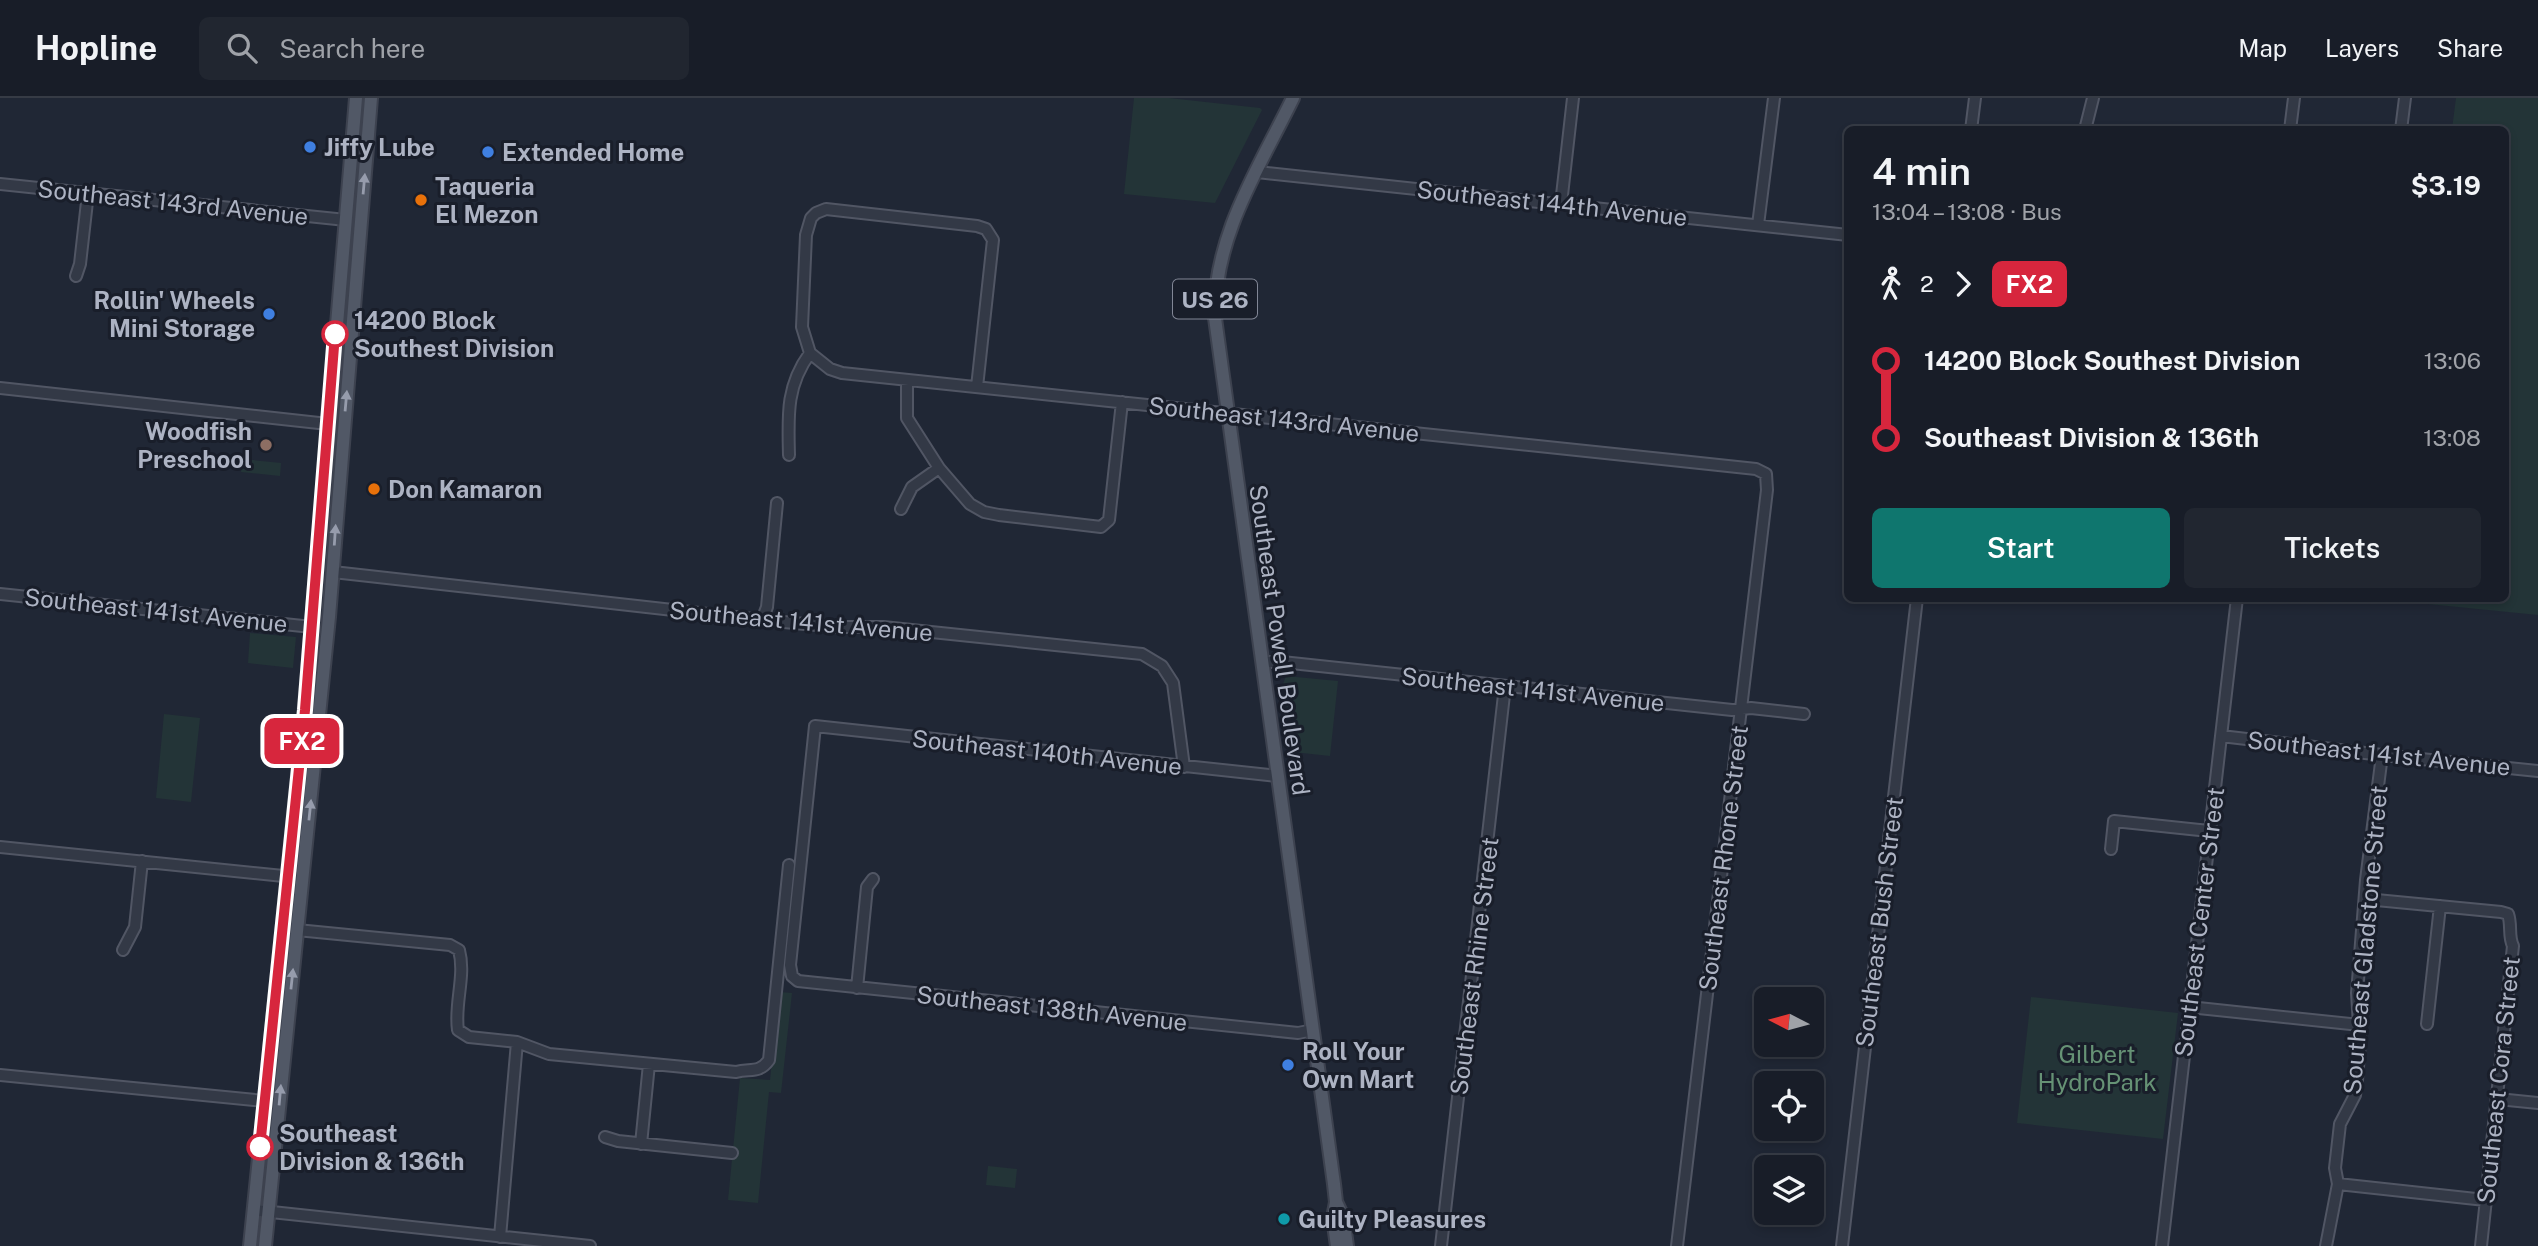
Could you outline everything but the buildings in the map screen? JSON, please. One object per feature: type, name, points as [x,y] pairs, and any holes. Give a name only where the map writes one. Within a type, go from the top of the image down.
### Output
[{"type":"main road","points":[[250,1246],[312,626],[356,98]]},
{"type":"main road","points":[[264,1246],[333,572],[371,98]]},
{"type":"main road","name":"Southeast Powell Boulevard","points":[[1289,99],[1222,250],[1217,275],[1215,318],[1336,1202],[1343,1217],[1347,1246]]},
{"type":"main road","points":[[346,220],[351,224],[357,271]]},
{"type":"main road","points":[[317,566],[333,572]]},
{"type":"main road","points":[[312,626],[319,629],[318,663],[323,679]]},
{"type":"main road","name":"Southeast Powell Boulevard","points":[[1336,1202],[1333,1219],[1337,1246]]},
{"type":"street","points":[[1561,204],[1573,98]]},
{"type":"street","points":[[1758,225],[1774,98]]},
{"type":"street","points":[[1972,126],[1975,98]]},
{"type":"street","points":[[2086,126],[2093,98]]},
{"type":"street","points":[[2291,126],[2294,98]]},
{"type":"street","points":[[2402,126],[2405,98]]},
{"type":"street","name":"Southeast 144th Avenue","points":[[1256,172],[1844,235]]},
{"type":"street","name":"Southeast 143rd Avenue","points":[[0,184],[346,220]]},
{"type":"street","points":[[76,276],[80,264],[88,193]]},
{"type":"street","points":[[789,455],[792,389],[798,370],[810,353],[802,327],[806,236],[811,218],[820,210],[986,229],[993,240],[977,387]]},
{"type":"street","name":"Southeast 143rd Avenue","points":[[810,353],[830,369],[842,373],[1763,471]]},
{"type":"street","points":[[907,380],[906,418],[939,468],[971,504],[984,512],[1101,527],[1109,520],[1122,402]]},
{"type":"street","points":[[0,388],[328,424]]},
{"type":"street","points":[[901,509],[912,487],[939,468]]},
{"type":"street","name":"Southeast Rhone Street","points":[[1677,1246],[1767,490],[1767,477],[1763,471]]},
{"type":"street","points":[[762,620],[767,607],[777,503]]},
{"type":"street","name":"Southeast 141st Avenue","points":[[333,572],[762,620],[837,627],[883,627],[1142,654],[1163,666],[1173,683],[1184,767]]},
{"type":"street","name":"Southeast 141st Avenue","points":[[0,593],[312,626]]},
{"type":"street","name":"Southeast Bush Street","points":[[1842,1246],[1917,602]]},
{"type":"street","name":"Southeast Center Street","points":[[2162,1246],[2237,602]]},
{"type":"street","name":"Southeast 141st Avenue","points":[[1262,662],[1804,714]]},
{"type":"street","name":"Southeast Rhine Street","points":[[1441,1246],[1506,686]]},
{"type":"street","name":"Southeast 140th Avenue","points":[[792,976],[790,965],[816,726],[1278,776]]},
{"type":"street","name":"Southeast 141st Avenue","points":[[2221,736],[2538,771]]},
{"type":"street","name":"Southeast Gladstone Street","points":[[2326,1246],[2338,1184],[2335,1168],[2340,1124],[2355,1095],[2360,1025],[2357,993],[2382,755]]},
{"type":"street","points":[[2111,849],[2114,821],[2210,831]]},
{"type":"street","points":[[0,847],[303,878]]},
{"type":"street","points":[[123,950],[135,928],[142,861]]},
{"type":"street","points":[[297,930],[450,945],[459,950],[462,960],[456,1019],[458,1030],[469,1037],[517,1042],[549,1054],[736,1072],[756,1071],[764,1067],[769,1060],[789,864]]},
{"type":"street","points":[[857,988],[867,887],[873,879]]},
{"type":"street","points":[[2366,898],[2440,906],[2427,1024]]},
{"type":"street","name":"Southeast Cora Street","points":[[2440,906],[2508,914],[2513,946],[2481,1246]]},
{"type":"street","name":"Southeast 138th Avenue","points":[[792,976],[798,981],[857,988],[1298,1033],[1313,1030]]},
{"type":"street","points":[[2189,1007],[2360,1025]]},
{"type":"street","points":[[500,1237],[517,1042]]},
{"type":"street","points":[[641,1144],[649,1064]]},
{"type":"street","points":[[0,1074],[265,1101]]},
{"type":"street","points":[[2498,1098],[2538,1103]]},
{"type":"street","points":[[605,1137],[641,1144],[732,1153]]},
{"type":"street","points":[[2338,1184],[2485,1200]]},
{"type":"street","points":[[253,1210],[590,1246]]},
{"type":"green space","points":[[1134,98],[1169,98],[1262,110],[1215,203],[1124,194]]},
{"type":"green space","points":[[2456,98],[2538,98],[2538,615],[2408,602],[2509,602],[2509,126],[2452,126]]},
{"type":"green space","points":[[243,459],[281,463],[280,476],[241,472]]},
{"type":"green space","points":[[250,633],[296,637],[293,668],[248,663]]},
{"type":"green space","points":[[1286,676],[1338,681],[1330,756],[1293,752],[1283,684]]},
{"type":"green space","points":[[164,714],[200,718],[191,802],[156,798]]},
{"type":"green space","points":[[779,992],[792,993],[781,1093],[769,1092],[758,1203],[728,1200],[740,1078],[770,1080]]},
{"type":"green space","name":"Gilbert HydroPark","points":[[2031,997],[2178,1013],[2163,1139],[2017,1123]]},
{"type":"green space","points":[[988,1166],[1017,1169],[1015,1188],[986,1185]]},
{"type":"bus line","name":"FX2","points":[[260,1147],[305,710],[335,334]]},
{"type":"place","name":"Jiffy Lube","points":[[310,147]]},
{"type":"place","name":"Extended Home","points":[[488,152]]},
{"type":"place","name":"Taqueria El Mezon","points":[[421,200]]},
{"type":"place","name":"Rollin' Wheels Mini Storage","points":[[269,314]]},
{"type":"place","name":"14200 Block Southest Division","points":[[335,334]]},
{"type":"place","name":"Woodfish Preschool","points":[[266,445]]},
{"type":"place","name":"Don Kamaron","points":[[374,489]]},
{"type":"place","name":"Roll Your Own Mart","points":[[1288,1065]]},
{"type":"place","name":"Southeast Division & 136th","points":[[260,1147]]},
{"type":"place","name":"Guilty Pleasures","points":[[1284,1219]]}]
